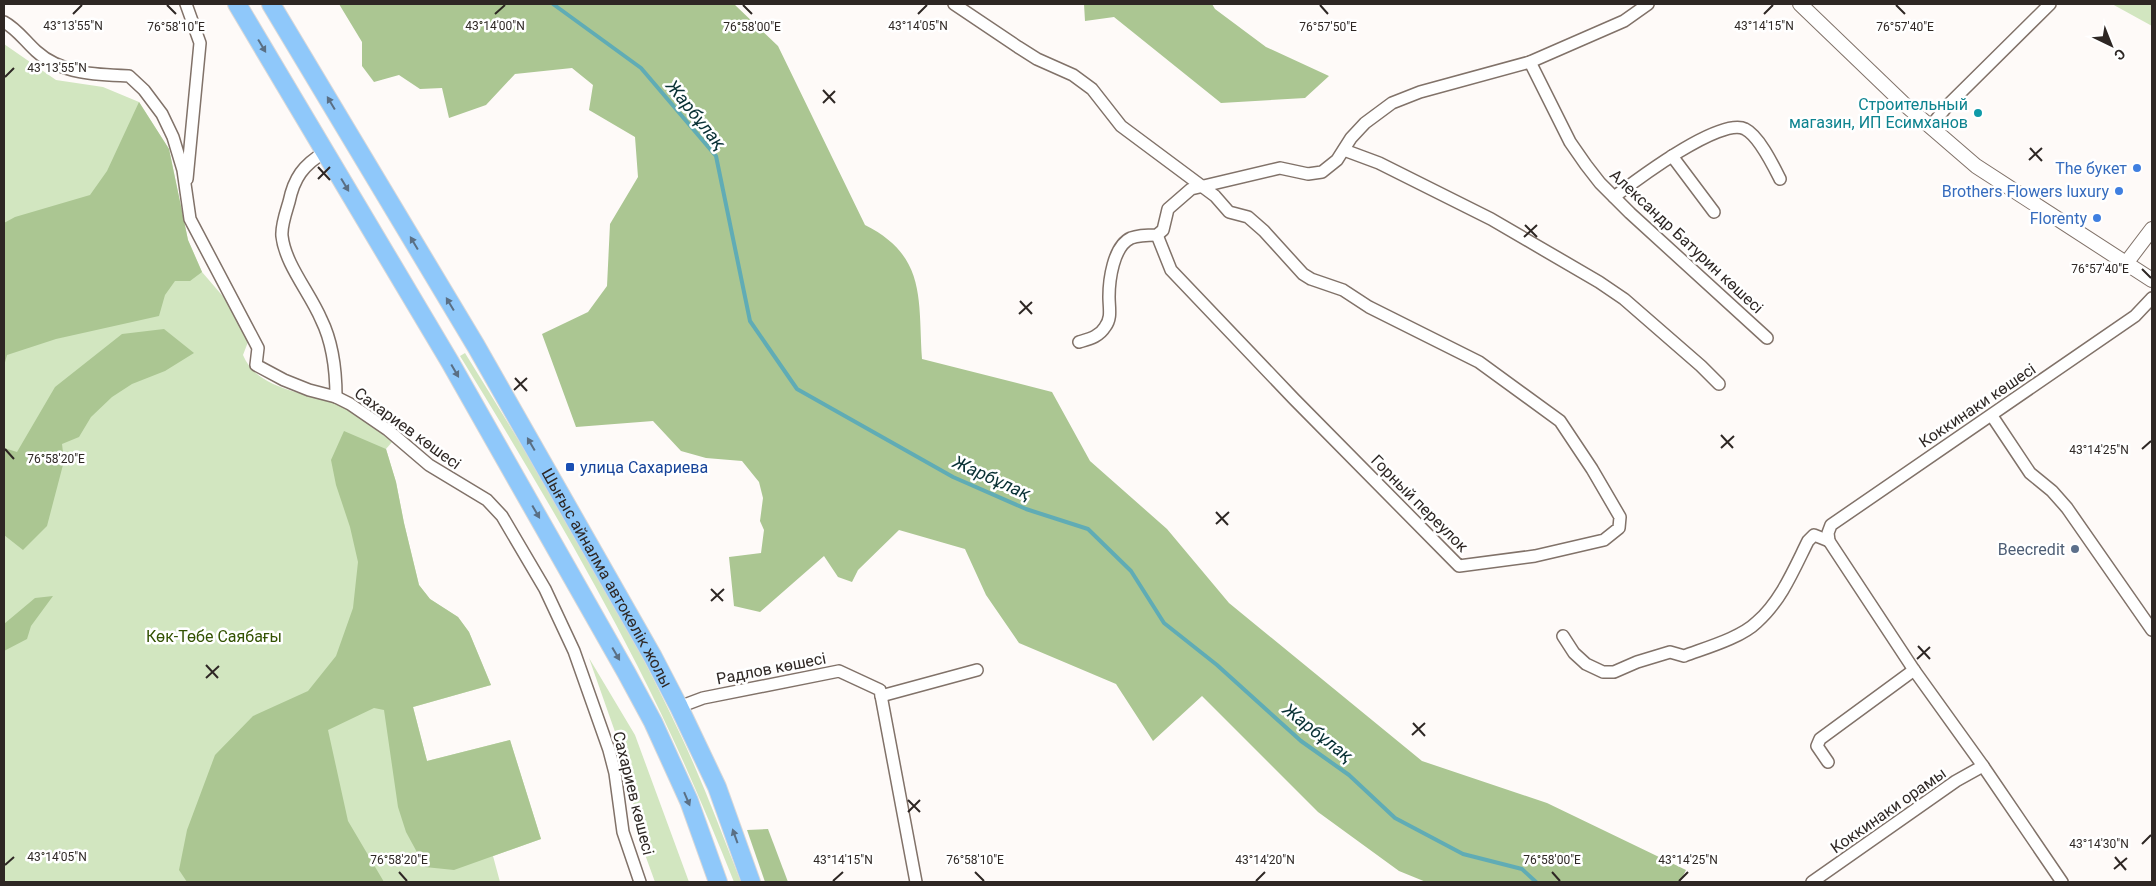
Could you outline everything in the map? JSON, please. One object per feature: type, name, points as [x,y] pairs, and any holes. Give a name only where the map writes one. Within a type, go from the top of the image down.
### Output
[{"type":"main road","points":[[237,4],[450,362],[626,672],[653,722],[688,801],[718,882]]},
{"type":"main road","name":"Шығыс айналма автокөлік жолы","points":[[271,4],[439,285],[680,707],[717,787],[751,882]]},
{"type":"street","points":[[186,4],[200,43],[193,133],[186,187]]},
{"type":"street","points":[[954,4],[1037,59],[1065,71],[1092,88],[1121,126],[1193,181],[1201,185]]},
{"type":"street","points":[[1079,342],[1095,338],[1105,328],[1110,318],[1110,280],[1113,262],[1123,245],[1129,239],[1144,235],[1157,235],[1163,230],[1168,209],[1191,189],[1201,185],[1280,168],[1308,174],[1322,172],[1337,160],[1350,138],[1364,123],[1392,103],[1420,92],[1530,62],[1624,21],[1648,4]]},
{"type":"street","points":[[1800,4],[1930,128],[1976,166],[2073,231],[2127,262],[2152,280]]},
{"type":"street","points":[[1930,128],[1949,104],[2050,4]]},
{"type":"street","name":"Сахариев көшесі","points":[[4,22],[12,27],[37,53],[59,64],[87,75],[129,76],[144,90],[162,114],[173,137],[186,187],[190,219],[258,348],[256,364],[284,380],[309,390],[336,397],[388,430],[425,462],[448,478],[487,500],[502,516],[545,589],[580,669],[609,750],[615,772],[624,832],[640,882]]},
{"type":"street","name":"Александр Батурин көшесі","points":[[1530,62],[1570,142],[1586,166],[1614,197],[1767,338]]},
{"type":"street","points":[[1614,197],[1653,167],[1708,135],[1732,127],[1744,128],[1753,135],[1780,179]]},
{"type":"street","points":[[1344,150],[1379,163],[1491,219],[1599,282],[1624,299],[1720,384]]},
{"type":"street","points":[[325,152],[301,169],[295,179],[282,234],[285,248],[322,319],[328,337],[336,375],[336,397]]},
{"type":"street","points":[[1672,156],[1714,212]]},
{"type":"street","name":"Горный переулок","points":[[1157,235],[1171,270],[1294,399],[1459,566],[1535,556],[1604,540],[1619,528],[1620,517],[1579,448],[1560,421],[1479,362],[1369,306],[1343,290],[1311,279],[1303,274],[1264,231],[1248,217],[1229,212],[1215,196],[1201,185]]},
{"type":"street","points":[[2127,262],[2152,228]]},
{"type":"street","name":"Коккинаки көшесі","points":[[1830,541],[1828,533],[1831,525],[2135,316],[2152,298]]},
{"type":"street","points":[[1992,416],[2030,473],[2052,490],[2067,508],[2152,630]]},
{"type":"street","points":[[1563,636],[1574,653],[1586,664],[1603,672],[1614,672],[1637,662],[1670,652],[1684,656],[1745,631],[1757,623],[1780,593],[1808,541],[1814,535],[1830,541],[1914,670],[1983,766],[2060,882]]},
{"type":"street","points":[[916,882],[881,696],[978,670]]},
{"type":"street","points":[[1828,762],[1817,746],[1820,739],[1914,670]]},
{"type":"street","name":"Радлов көшесі","points":[[680,707],[703,698],[839,671],[880,690],[881,696]]},
{"type":"street","name":"Коккинаки орамы","points":[[1812,882],[1956,782],[1983,766]]},
{"type":"green space","points":[[339,4],[734,4],[778,46],[865,225],[885,237],[899,251],[909,265],[919,299],[922,359],[1052,392],[1090,461],[1167,529],[1229,603],[1422,761],[1547,803],[1686,870],[1680,882],[1426,882],[1399,871],[1318,812],[1202,696],[1153,741],[1116,684],[1019,643],[986,595],[965,549],[899,530],[858,570],[852,582],[838,577],[824,556],[760,612],[734,606],[729,557],[761,553],[764,530],[760,521],[763,498],[759,482],[742,461],[706,458],[681,451],[653,421],[576,427],[542,334],[588,312],[607,286],[610,224],[638,177],[635,137],[589,110],[593,85],[572,68],[515,74],[486,105],[449,118],[442,88],[420,89],[399,75],[374,82],[362,66],[362,42]]},
{"type":"green space","points":[[1084,4],[1212,4],[1215,9],[1266,47],[1329,76],[1305,98],[1221,103],[1114,17],[1085,21]]},
{"type":"green space","points":[[2112,4],[2152,4],[2152,26]]},
{"type":"green space","name":"Көк-Төбе Саябағы","points":[[4,44],[56,80],[103,87],[139,102],[169,149],[188,240],[202,272],[239,315],[245,328],[248,342],[243,355],[250,367],[260,377],[272,384],[329,401],[348,409],[392,442],[386,449],[396,482],[419,585],[430,599],[458,617],[469,632],[491,685],[413,707],[427,761],[510,740],[541,839],[493,856],[500,882],[4,882]]},
{"type":"green space","points":[[139,102],[169,149],[188,240],[202,272],[190,281],[175,281],[165,295],[159,316],[56,339],[7,355],[4,366],[4,223],[15,217],[90,195],[107,171]]},
{"type":"green space","points":[[164,329],[194,353],[165,371],[132,384],[112,397],[91,417],[79,437],[62,444],[64,461],[47,526],[23,550],[4,535],[4,448],[17,452],[55,387],[122,334]]},
{"type":"green space","points":[[465,353],[551,494],[633,639],[690,756],[741,882],[734,882],[676,745],[616,625],[552,509],[460,356]]},
{"type":"green space","points":[[344,431],[386,449],[396,482],[419,585],[430,599],[458,617],[469,632],[491,685],[413,707],[427,761],[510,740],[541,839],[454,870],[425,867],[406,832],[398,807],[384,710],[374,708],[328,730],[348,821],[384,882],[187,882],[179,870],[187,830],[215,755],[253,716],[308,691],[336,656],[353,608],[358,562],[350,527],[336,485],[331,460]]},
{"type":"green space","points":[[53,596],[31,626],[27,639],[4,651],[4,624],[35,598]]},
{"type":"green space","points":[[589,658],[635,735],[689,882],[655,882],[639,838],[626,763]]},
{"type":"green space","points":[[768,829],[788,882],[765,882],[747,830]]},
{"type":"waterway","name":"Жарбұлақ","points":[[553,4],[641,68],[716,156],[750,321],[797,389],[953,477],[1026,509],[1088,529],[1131,571],[1164,623],[1217,665],[1301,741],[1349,775],[1395,818],[1463,854],[1522,869],[1536,882]]},
{"type":"place","name":"Строительный магазин, ИП Есимханов","points":[[1978,113]]},
{"type":"place","name":"The букет","points":[[2137,168]]},
{"type":"place","name":"Brothers Flowers luxury","points":[[2119,191]]},
{"type":"place","name":"Florenty","points":[[2097,218]]},
{"type":"place","name":"улица Сахариева","points":[[570,467]]},
{"type":"place","name":"Beecredit","points":[[2075,549]]}]
